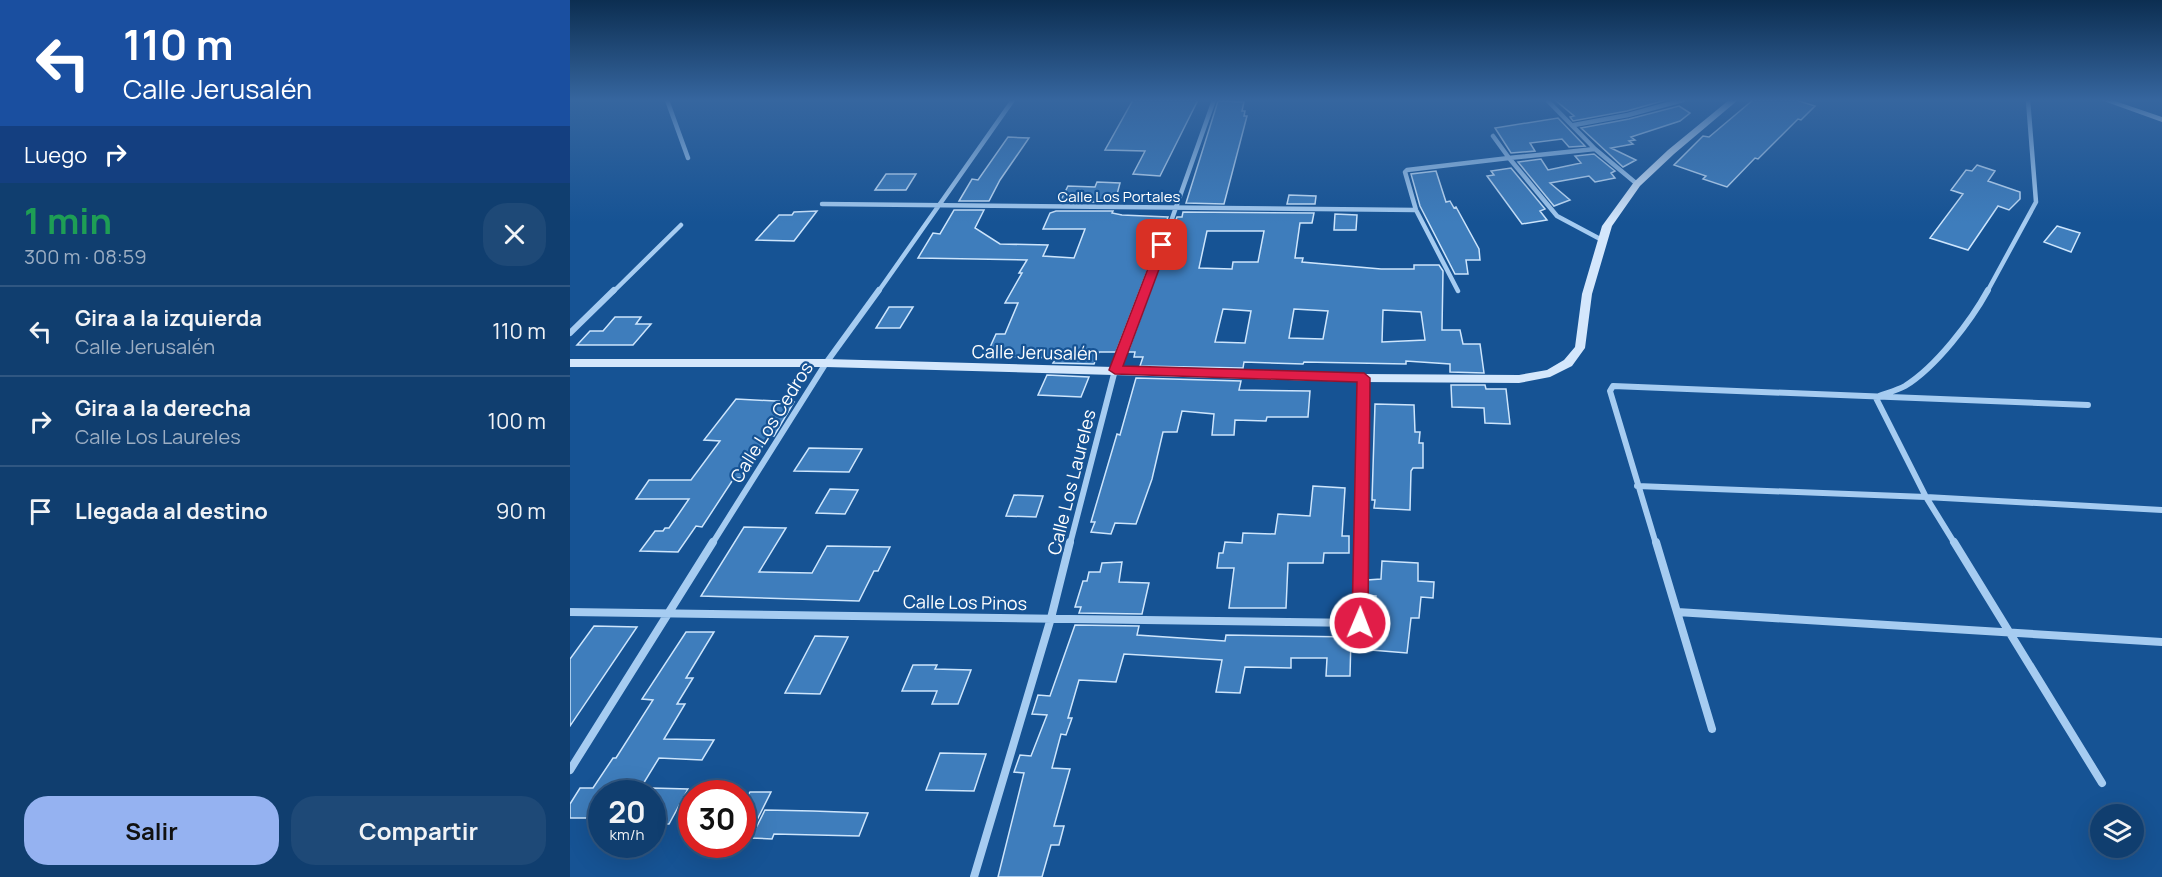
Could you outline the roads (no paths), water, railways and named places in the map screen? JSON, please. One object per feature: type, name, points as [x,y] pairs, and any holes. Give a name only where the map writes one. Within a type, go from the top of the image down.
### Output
[{"type":"street","points":[[682,141],[688,158]]},
{"type":"street","name":"Calle Los Cedros","points":[[570,770],[826,363],[984,141]]},
{"type":"street","name":"Calle Los Laureles","points":[[974,877],[1051,618],[1115,370],[1150,282],[1199,141]]},
{"type":"street","points":[[1497,141],[1557,216],[1602,240]]},
{"type":"street","points":[[1588,141],[1636,184]]},
{"type":"street","name":"Calle Jerusalén","points":[[570,363],[826,363],[1364,378],[1519,379],[1551,373],[1568,363],[1580,348],[1587,294],[1606,226],[1636,184],[1684,141]]},
{"type":"street","points":[[1876,398],[1905,386],[1936,360],[1981,303],[2036,202],[2031,141]]},
{"type":"street","points":[[1458,291],[1416,210],[1405,172],[1595,149]]},
{"type":"street","name":"Calle Los Portales","points":[[822,204],[939,207],[1416,210]]},
{"type":"street","points":[[570,333],[681,225]]},
{"type":"street","name":"Calle Los Pinos","points":[[570,612],[1360,623],[1364,378]]},
{"type":"street","points":[[1712,729],[1637,486],[1610,391],[1613,386],[2088,405]]},
{"type":"street","points":[[1876,398],[1926,497],[2102,783]]},
{"type":"street","points":[[1637,486],[1926,497],[2162,510]]},
{"type":"street","points":[[1677,612],[2162,642]]}]
